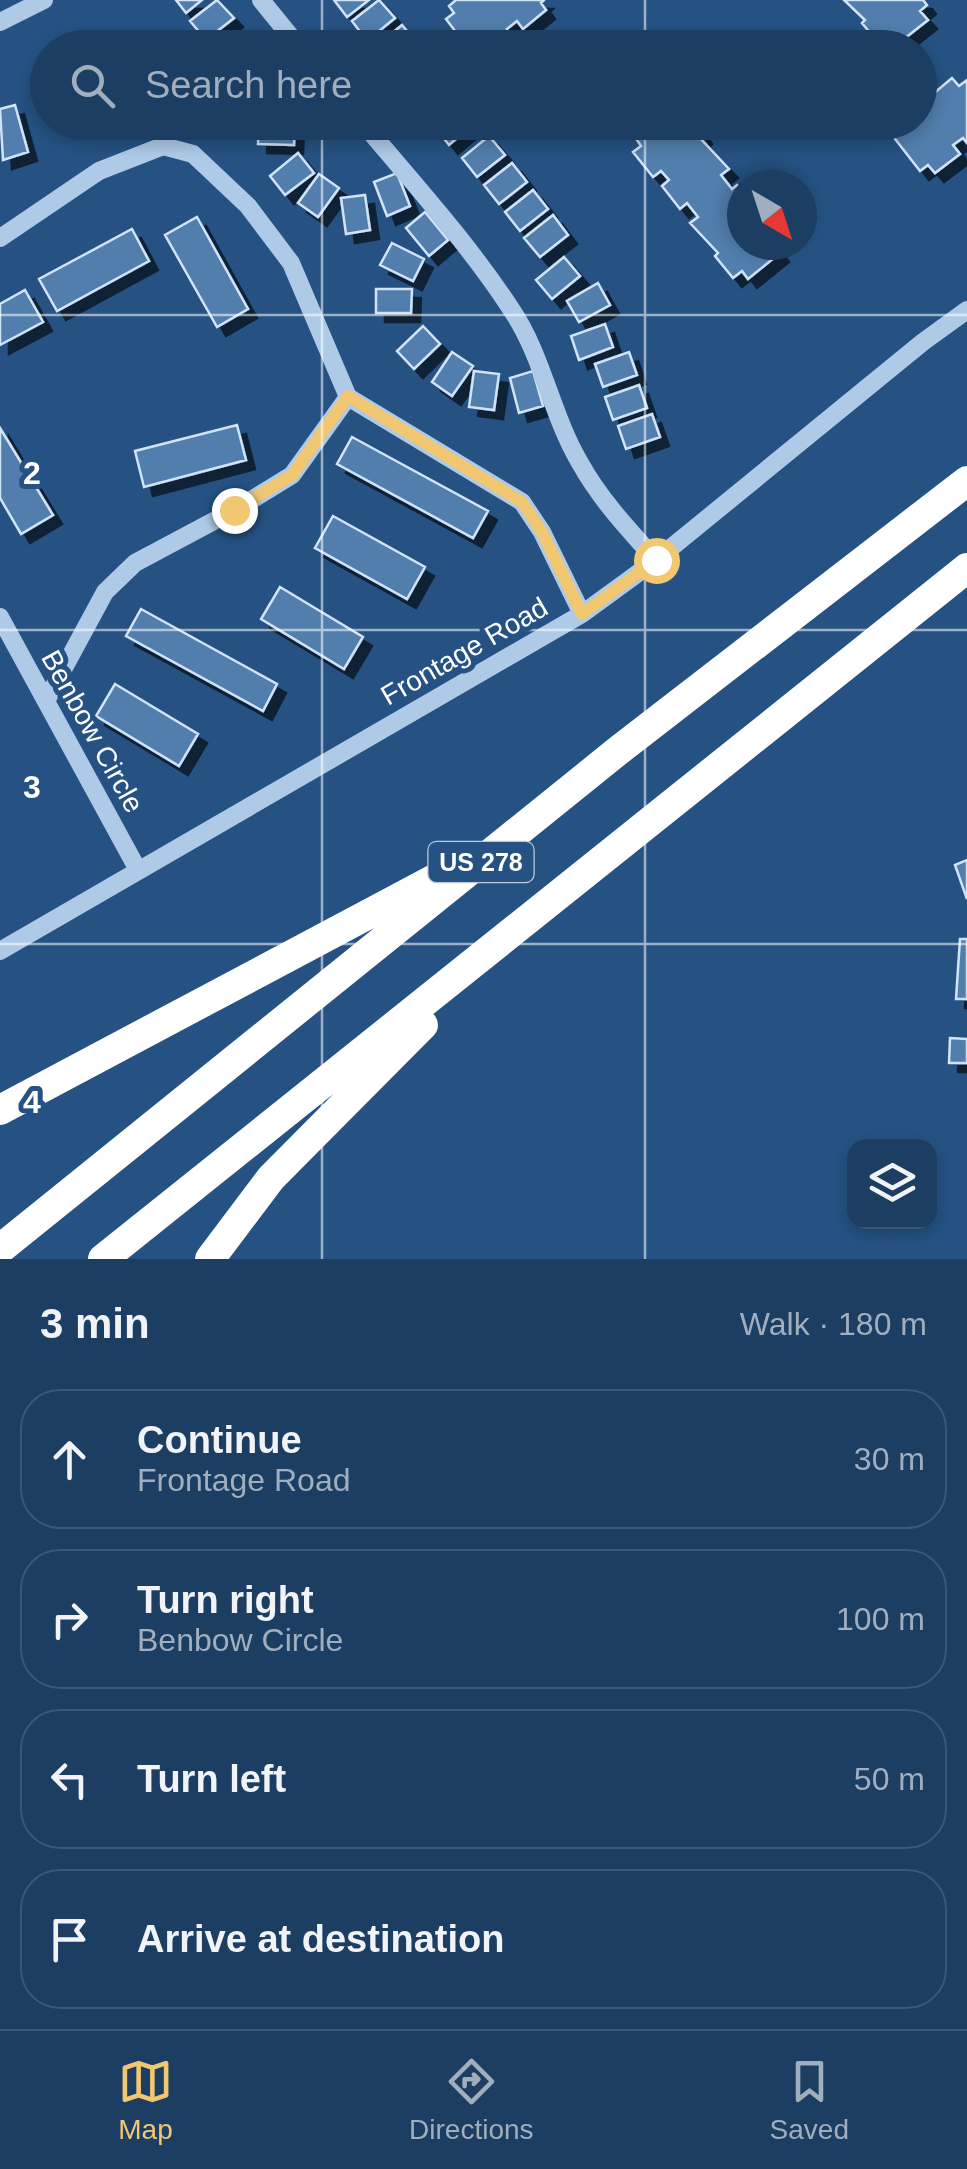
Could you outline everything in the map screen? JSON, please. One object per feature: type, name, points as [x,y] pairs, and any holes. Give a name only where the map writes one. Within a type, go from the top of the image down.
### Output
[{"type":"highway","name":"US 278","points":[[0,1249],[507,841],[967,481]]},
{"type":"highway","name":"US 278","points":[[104,1259],[967,568]]},
{"type":"highway","points":[[0,1110],[507,841]]},
{"type":"highway","points":[[210,1259],[271,1178],[378,1068],[569,885]]},
{"type":"street","points":[[0,22],[44,0]]},
{"type":"street","points":[[261,0],[285,30]]},
{"type":"street","points":[[377,140],[439,213],[512,310],[535,354],[579,462],[610,508],[656,560]]},
{"type":"street","points":[[0,238],[99,172],[164,146],[193,154],[248,206],[290,264],[348,396],[522,502],[542,532],[582,614]]},
{"type":"street","name":"Frontage Road","points":[[0,951],[582,614],[656,560],[967,310]]},
{"type":"street","points":[[46,701],[105,592],[135,563],[292,475],[348,396]]},
{"type":"street","name":"Benbow Circle","points":[[0,617],[138,870]]},
{"type":"building","points":[[176,0],[202,0],[186,13]]},
{"type":"building","points":[[217,0],[234,18],[219,30],[198,30],[190,21]]},
{"type":"building","points":[[334,0],[369,0],[347,17]]},
{"type":"building","points":[[379,0],[395,18],[380,30],[359,30],[352,21]]},
{"type":"building","points":[[456,0],[544,0],[541,3],[546,10],[523,29],[517,21],[508,30],[454,30],[446,19],[454,13],[449,6]]},
{"type":"building","points":[[844,0],[923,0],[927,5],[920,11],[928,20],[915,30],[868,30],[862,23],[865,20]]},
{"type":"building","points":[[952,78],[959,86],[967,80],[967,143],[963,138],[953,145],[960,154],[935,173],[928,165],[920,171],[896,140],[937,140],[937,91]]},
{"type":"building","points":[[15,105],[28,152],[3,160],[0,109]]},
{"type":"building","points":[[258,140],[294,140],[294,145],[258,144]]},
{"type":"building","points":[[484,140],[492,140],[505,155],[477,177],[462,158]]},
{"type":"building","points":[[637,140],[702,140],[729,169],[721,175],[727,183],[727,260],[771,260],[748,279],[742,271],[733,278],[715,256],[718,253],[690,223],[698,217],[687,203],[680,209],[662,186],[669,180],[661,171],[653,177],[633,152],[641,146]]},
{"type":"building","points":[[298,153],[314,173],[285,195],[270,176]]},
{"type":"building","points":[[512,163],[527,182],[499,204],[484,185]]},
{"type":"building","points":[[397,173],[410,206],[387,216],[374,182]]},
{"type":"building","points":[[319,174],[339,188],[318,217],[298,203]]},
{"type":"building","points":[[533,190],[548,209],[520,231],[505,212]]},
{"type":"building","points":[[365,195],[370,230],[346,234],[341,198]]},
{"type":"building","points":[[425,212],[448,240],[429,256],[406,228]]},
{"type":"building","points":[[553,215],[568,235],[540,257],[524,238]]},
{"type":"building","points":[[197,217],[248,309],[217,327],[165,235]]},
{"type":"building","points":[[132,229],[149,261],[57,311],[39,279]]},
{"type":"building","points":[[392,243],[424,259],[413,281],[380,265]]},
{"type":"building","points":[[564,257],[580,276],[552,299],[536,280]]},
{"type":"building","points":[[598,283],[610,305],[579,322],[567,301]]},
{"type":"building","points":[[376,289],[412,289],[411,313],[376,313]]},
{"type":"building","points":[[25,290],[43,322],[0,345],[0,304]]},
{"type":"building","points":[[605,324],[613,347],[579,360],[571,336]]},
{"type":"building","points":[[423,326],[440,344],[414,369],[397,351]]},
{"type":"building","points":[[452,352],[473,366],[452,396],[432,382]]},
{"type":"building","points":[[629,352],[637,375],[603,387],[595,364]]},
{"type":"building","points":[[474,371],[499,374],[494,410],[469,407]]},
{"type":"building","points":[[533,371],[543,406],[519,413],[510,378]]},
{"type":"building","points":[[639,385],[647,408],[613,420],[605,397]]},
{"type":"building","points":[[652,414],[660,437],[626,449],[618,426]]},
{"type":"building","points":[[237,425],[246,460],[144,487],[135,451]]},
{"type":"building","points":[[0,428],[53,515],[21,534],[0,498]]},
{"type":"building","points":[[352,437],[488,511],[473,538],[337,464]]},
{"type":"building","points":[[333,516],[425,567],[407,599],[315,548]]},
{"type":"building","points":[[280,587],[363,637],[344,669],[261,619]]},
{"type":"building","points":[[141,609],[277,684],[263,711],[126,636]]},
{"type":"building","points":[[115,684],[198,734],[179,766],[96,716]]},
{"type":"building","points":[[967,860],[967,899],[955,865]]},
{"type":"building","points":[[960,939],[967,939],[967,999],[956,999]]},
{"type":"building","points":[[950,1038],[967,1039],[967,1063],[949,1063]]},
{"type":"route","points":[[234,510],[292,475],[348,396],[522,502],[542,532],[582,614],[656,560]]}]
